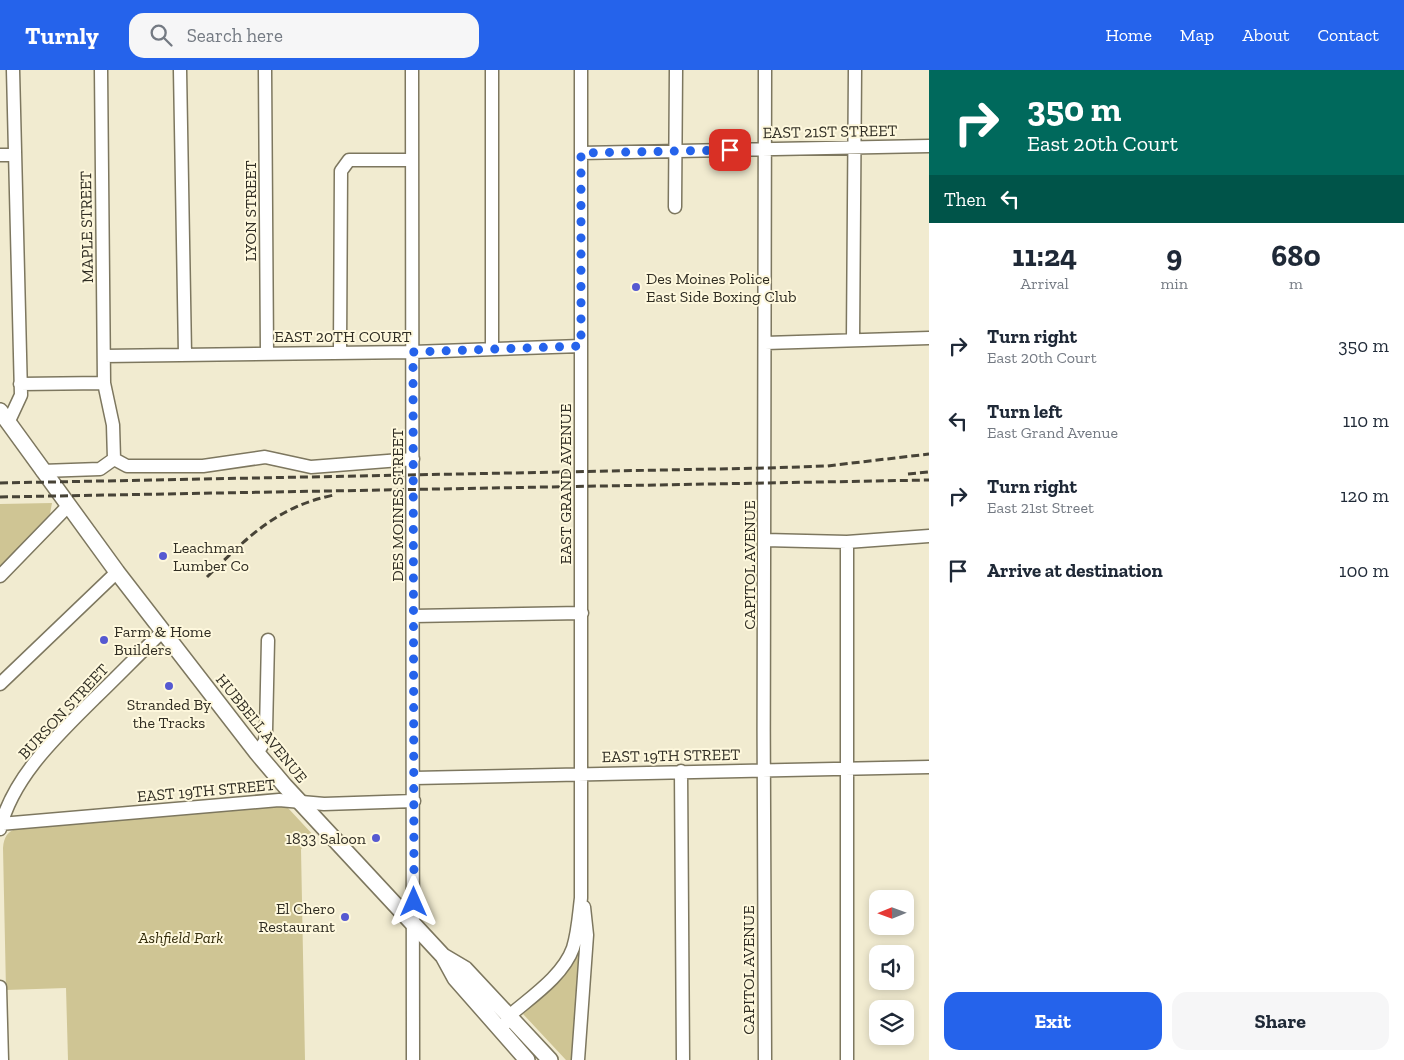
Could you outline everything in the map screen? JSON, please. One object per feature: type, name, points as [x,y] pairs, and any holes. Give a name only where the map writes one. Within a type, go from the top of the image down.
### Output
[{"type":"main road","name":"HUBBELL AVENUE","points":[[4,417],[117,572],[257,753],[298,801],[443,956],[455,978],[527,1060]]},
{"type":"main road","name":"HUBBELL AVENUE","points":[[443,956],[465,969],[550,1060]]},
{"type":"street","points":[[4,417],[21,395],[13,70]]},
{"type":"street","name":"MAPLE STREET","points":[[101,70],[104,383],[113,425],[114,459]]},
{"type":"street","points":[[180,70],[184,354]]},
{"type":"street","name":"LYON STREET","points":[[265,70],[267,353]]},
{"type":"street","name":"DES MOINES STREET","points":[[412,70],[413,1060]]},
{"type":"street","points":[[492,70],[492,348]]},
{"type":"street","name":"EAST GRAND AVENUE","points":[[578,1060],[587,935],[582,898],[581,70]]},
{"type":"street","points":[[675,207],[676,70]]},
{"type":"street","name":"CAPITOL AVENUE","points":[[765,70],[763,770],[765,1060]]},
{"type":"street","points":[[853,340],[854,70]]},
{"type":"street","name":"EAST 21ST STREET","points":[[581,153],[854,146],[929,146]]},
{"type":"street","points":[[0,155],[15,155]]},
{"type":"street","points":[[340,351],[341,171],[349,160],[412,160]]},
{"type":"street","points":[[765,343],[929,338]]},
{"type":"street","name":"EAST 20TH COURT","points":[[104,356],[340,351],[413,352],[581,346]]},
{"type":"street","points":[[20,384],[104,383]]},
{"type":"street","points":[[42,471],[100,468],[114,459],[127,466],[194,466],[265,457],[310,467],[413,459]]},
{"type":"street","points":[[0,576],[68,506]]},
{"type":"street","points":[[765,540],[847,542],[929,536]]},
{"type":"street","points":[[847,542],[847,1060]]},
{"type":"street","points":[[0,684],[117,572]]},
{"type":"street","points":[[413,616],[582,613]]},
{"type":"street","name":"BURSON STREET","points":[[0,825],[17,789],[46,748],[163,631]]},
{"type":"street","points":[[257,753],[265,739],[268,640]]},
{"type":"street","name":"EAST 19TH STREET","points":[[414,778],[929,767]]},
{"type":"street","points":[[681,771],[683,1060]]},
{"type":"street","name":"EAST 19TH STREET","points":[[0,825],[279,800],[324,804],[414,802]]},
{"type":"street","name":"EAST GRAND AVENUE","points":[[509,1016],[568,960],[576,936],[582,898]]},
{"type":"street","points":[[0,986],[2,1060]]},
{"type":"street","points":[[505,1036],[504,1028],[509,1016]]},
{"type":"green space","points":[[52,503],[50,514],[0,567],[0,504]]},
{"type":"green space","name":"Ashfield Park","points":[[281,805],[288,808],[315,837],[301,849],[305,1060],[68,1060],[66,988],[6,990],[3,848],[7,835],[19,828]]},
{"type":"green space","points":[[582,924],[573,1060],[566,1060],[523,1014],[569,969],[574,961]]},
{"type":"railway","points":[[0,483],[765,468],[827,466],[929,454]]},
{"type":"railway","points":[[908,474],[929,472]]},
{"type":"railway","points":[[0,497],[929,480]]},
{"type":"railway","points":[[207,577],[250,537],[279,516],[295,507],[334,495]]},
{"type":"place","name":"Des Moines Police East Side Boxing Club","points":[[636,287]]},
{"type":"place","name":"Leachman Lumber Co","points":[[163,556]]},
{"type":"place","name":"Farm & Home Builders","points":[[104,640]]},
{"type":"place","name":"Stranded By the Tracks","points":[[169,686]]},
{"type":"place","name":"1833 Saloon","points":[[376,838]]},
{"type":"place","name":"El Chero Restaurant","points":[[345,917]]},
{"type":"route","points":[[414,902],[413,352],[581,346],[581,153],[730,150]]}]
